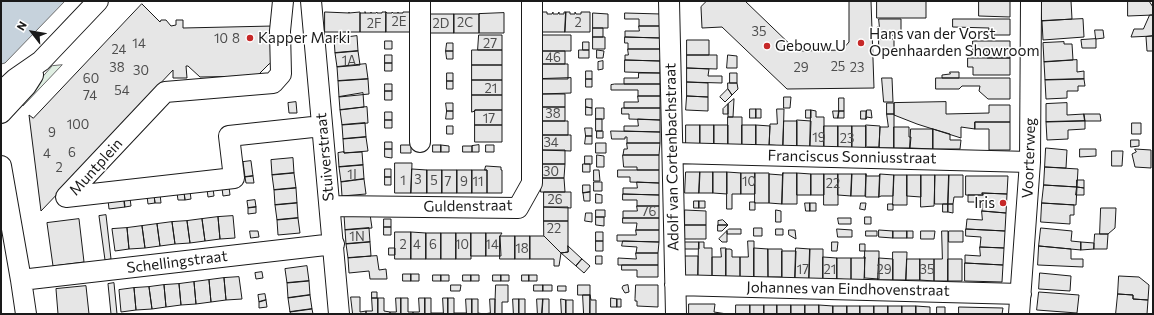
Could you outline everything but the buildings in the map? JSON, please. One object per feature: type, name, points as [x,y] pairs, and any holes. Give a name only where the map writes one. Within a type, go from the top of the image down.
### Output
[{"type":"street","points":[[1,92],[15,79],[41,61],[98,1]]},
{"type":"street","name":"Muntplein","points":[[284,1],[280,31],[281,74],[274,83],[165,92],[66,197],[234,178],[229,136],[322,126]]},
{"type":"street","name":"Stuiverstraat","points":[[311,1],[334,244],[339,314]]},
{"type":"street","points":[[420,1],[420,142]]},
{"type":"street","name":"Guldenstraat","points":[[330,206],[518,208],[532,183],[532,1]]},
{"type":"street","name":"Adolf van Cortenbachstraat","points":[[669,1],[676,314]]},
{"type":"street","name":"Voorterweg","points":[[1019,314],[1030,162],[1031,1]]},
{"type":"street","points":[[1,113],[26,86],[41,61]]},
{"type":"street","name":"Franciscus Sonniusstraat","points":[[673,153],[1030,162]]},
{"type":"street","points":[[1,166],[26,314]]},
{"type":"street","name":"Schellingstraat","points":[[21,280],[334,244]]},
{"type":"street","name":"Johannes van Eindhovenstraat","points":[[675,285],[1020,294]]},
{"type":"green space","points":[[62,65],[23,106],[20,103],[52,66]]},
{"type":"shaded area","points":[[1,1],[65,1],[5,63],[1,64]]},
{"type":"place","name":"Kapper Marki","points":[[250,38]]},
{"type":"place","name":"Hans van der Vorst Openhaarden Showroom","points":[[861,43]]},
{"type":"place","name":"Gebouw U","points":[[767,46]]},
{"type":"place","name":"Iris","points":[[1003,203]]}]
